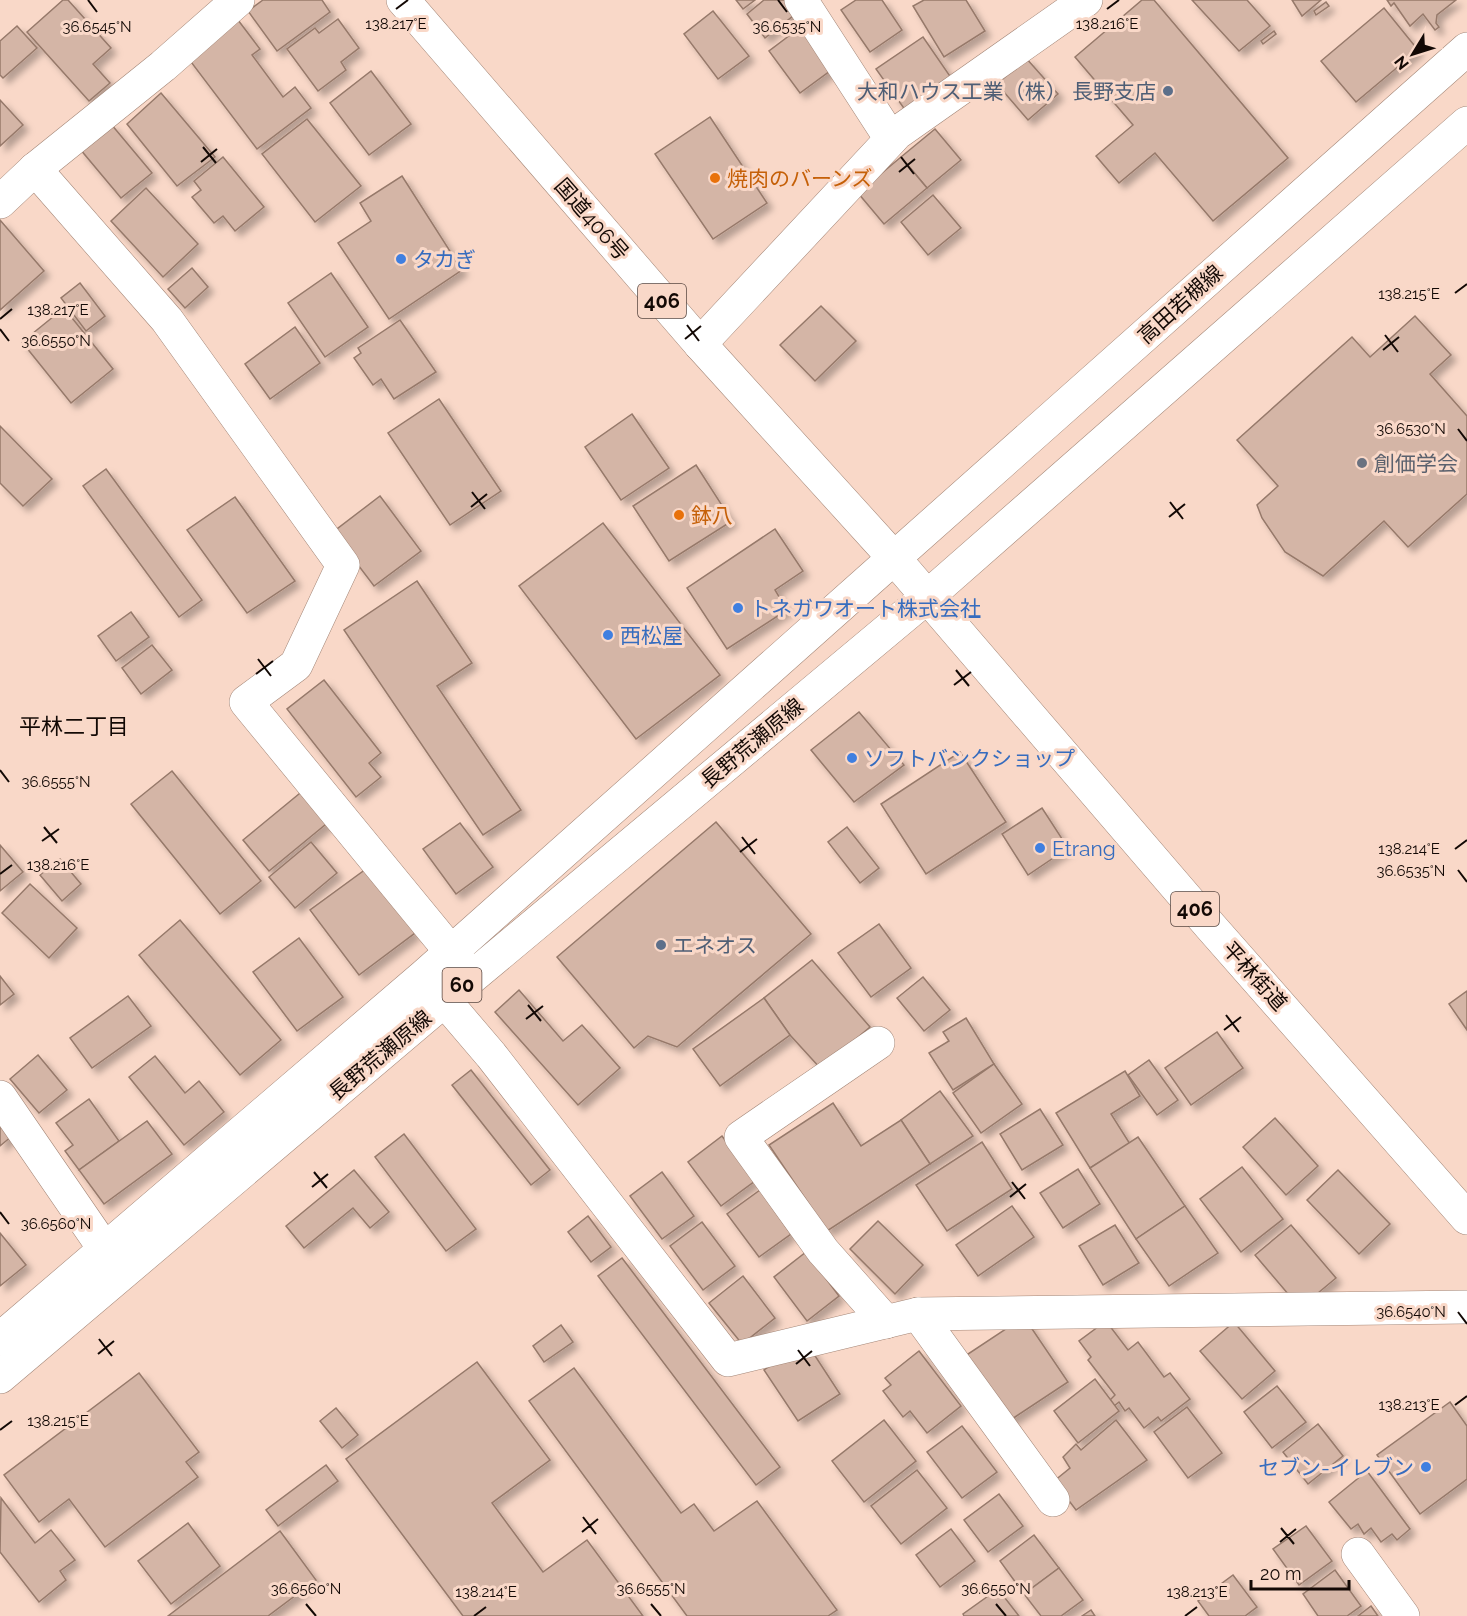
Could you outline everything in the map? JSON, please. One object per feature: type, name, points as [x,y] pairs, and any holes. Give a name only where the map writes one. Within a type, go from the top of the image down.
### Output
[{"type":"main road","points":[[0,202],[35,169],[163,66],[238,0]]},
{"type":"main road","name":"国道406号","points":[[403,0],[700,344],[927,597]]},
{"type":"main road","points":[[801,0],[891,139]]},
{"type":"main road","points":[[700,344],[897,133],[1086,0]]},
{"type":"main road","name":"高田若槻線","points":[[894,558],[1467,49]]},
{"type":"main road","points":[[927,597],[1467,123]]},
{"type":"main road","points":[[35,169],[166,320],[343,565],[296,665],[246,702],[462,964]]},
{"type":"main road","name":"長野荒瀬原線","points":[[0,1339],[112,1261],[445,1001],[462,964],[894,558]]},
{"type":"main road","name":"長野荒瀬原線","points":[[0,1377],[112,1261],[424,976],[462,964],[927,597]]},
{"type":"main road","name":"平林街道","points":[[927,597],[1211,927],[1467,1218]]},
{"type":"main road","points":[[424,976],[491,1055],[728,1360],[918,1314],[1467,1307]]},
{"type":"main road","points":[[878,1043],[741,1137],[823,1251],[886,1322]]},
{"type":"main road","points":[[0,1097],[112,1261]]},
{"type":"main road","points":[[918,1314],[1053,1500]]},
{"type":"main road","points":[[1358,1554],[1403,1616]]},
{"type":"building","points":[[63,0],[68,0],[111,48],[93,64],[110,83],[89,101],[27,32]]},
{"type":"building","points":[[263,0],[322,0],[330,12],[277,51],[248,11]]},
{"type":"building","points":[[736,0],[755,0],[743,9]]},
{"type":"building","points":[[764,0],[789,0],[798,12],[765,38],[747,14]]},
{"type":"building","points":[[856,0],[882,0],[902,30],[870,52],[841,10]]},
{"type":"building","points":[[924,0],[966,0],[985,31],[944,57],[913,6]]},
{"type":"building","name":"大和ハウス工業（株） 長野支店","points":[[1142,0],[1154,0],[1288,158],[1213,221],[1155,153],[1119,183],[1096,156],[1133,125],[1075,57]]},
{"type":"building","points":[[1192,0],[1247,0],[1270,26],[1239,51]]},
{"type":"building","points":[[1292,0],[1321,0],[1302,16]]},
{"type":"building","points":[[1387,0],[1456,0],[1437,15],[1436,23],[1439,27],[1435,30],[1423,14],[1410,26],[1394,3],[1391,6]]},
{"type":"building","points":[[1326,2],[1329,6],[1316,15],[1314,11]]},
{"type":"building","points":[[1384,8],[1418,50],[1356,102],[1321,61]]},
{"type":"building","points":[[713,11],[749,56],[718,79],[684,34]]},
{"type":"building","points":[[338,19],[359,48],[341,62],[346,70],[318,91],[287,49],[315,28],[319,33]]},
{"type":"building","points":[[238,20],[260,49],[252,55],[283,97],[295,87],[311,108],[257,149],[188,58]]},
{"type":"building","points":[[17,26],[37,48],[3,78],[0,75],[0,41]]},
{"type":"building","points":[[802,26],[834,68],[800,93],[769,51]]},
{"type":"building","points":[[1274,31],[1276,34],[1263,44],[1261,41]]},
{"type":"building","points":[[923,37],[954,82],[908,114],[876,69]]},
{"type":"building","points":[[1026,58],[1058,94],[1028,120],[997,84]]},
{"type":"building","points":[[371,71],[411,124],[369,155],[330,103]]},
{"type":"building","points":[[161,93],[215,157],[177,186],[127,124]]},
{"type":"building","points":[[0,100],[23,125],[0,146]]},
{"type":"building","points":[[710,117],[767,203],[713,239],[655,154]]},
{"type":"building","points":[[307,119],[361,186],[315,222],[262,154]]},
{"type":"building","points":[[111,124],[152,173],[121,198],[80,149]]},
{"type":"building","points":[[935,129],[961,160],[927,188],[901,157]]},
{"type":"building","points":[[223,157],[264,207],[235,231],[223,216],[214,223],[192,197],[201,190],[194,181]]},
{"type":"building","points":[[901,157],[927,188],[884,224],[858,193]]},
{"type":"building","points":[[402,176],[462,270],[389,319],[338,243],[371,221],[360,203]]},
{"type":"building","points":[[146,188],[198,244],[163,277],[111,221]]},
{"type":"building","points":[[933,195],[961,228],[928,255],[901,222]]},
{"type":"building","points":[[0,220],[44,271],[0,310]]},
{"type":"building","points":[[192,268],[208,287],[185,308],[168,289]]},
{"type":"building","points":[[331,273],[368,327],[325,357],[288,303]]},
{"type":"building","points":[[80,283],[105,316],[86,331],[61,298]]},
{"type":"building","points":[[821,306],[856,341],[815,381],[780,345]]},
{"type":"building","points":[[64,308],[113,369],[71,403],[22,342]]},
{"type":"building","name":"創価学会","points":[[1415,316],[1451,355],[1430,374],[1467,416],[1467,494],[1408,547],[1384,521],[1323,576],[1285,552],[1262,518],[1257,505],[1278,486],[1237,440],[1352,337],[1370,357]]},
{"type":"building","points":[[400,320],[436,372],[394,399],[381,379],[373,385],[354,358],[361,353],[358,348]]},
{"type":"building","points":[[295,327],[320,363],[270,399],[245,364]]},
{"type":"building","points":[[439,399],[501,491],[450,525],[388,433]]},
{"type":"building","points":[[632,414],[669,468],[621,500],[585,447]]},
{"type":"building","points":[[0,426],[52,479],[23,506],[0,483]]},
{"type":"building","points":[[696,465],[732,521],[669,561],[633,506]]},
{"type":"building","points":[[106,469],[202,600],[179,617],[83,486]]},
{"type":"building","points":[[380,496],[421,551],[374,586],[333,532]]},
{"type":"building","points":[[235,497],[295,581],[247,613],[187,530]]},
{"type":"building","points":[[603,523],[720,675],[636,739],[519,586]]},
{"type":"building","points":[[775,529],[803,571],[775,590],[787,610],[727,649],[687,588]]},
{"type":"building","points":[[417,581],[472,663],[437,686],[521,810],[483,835],[344,630]]},
{"type":"building","points":[[131,612],[149,637],[116,661],[98,636]]},
{"type":"building","points":[[152,645],[172,670],[141,694],[122,668]]},
{"type":"building","points":[[324,680],[381,753],[369,763],[381,777],[356,797],[287,709]]},
{"type":"building","points":[[859,712],[904,765],[854,802],[811,750]]},
{"type":"building","points":[[960,752],[1006,822],[926,874],[881,804]]},
{"type":"building","points":[[172,771],[261,881],[220,914],[131,804]]},
{"type":"building","points":[[305,789],[331,820],[269,871],[243,840]]},
{"type":"building","points":[[1042,808],[1068,848],[1028,875],[1002,834]]},
{"type":"building","points":[[716,822],[811,934],[677,1047],[648,1036],[634,1048],[557,957]]},
{"type":"building","points":[[460,823],[493,867],[456,894],[423,849]]},
{"type":"building","points":[[847,827],[879,868],[860,883],[828,842]]},
{"type":"building","points":[[311,842],[337,873],[295,908],[269,877]]},
{"type":"building","points":[[0,845],[23,872],[0,891]]},
{"type":"building","points":[[60,859],[81,884],[62,901],[40,875]]},
{"type":"building","points":[[366,869],[415,933],[359,975],[310,910]]},
{"type":"building","points":[[30,884],[77,928],[49,958],[2,913]]},
{"type":"building","points":[[180,920],[281,1040],[240,1075],[139,955]]},
{"type":"building","points":[[879,924],[911,968],[871,997],[838,953]]},
{"type":"building","points":[[299,938],[343,997],[297,1031],[253,972]]},
{"type":"building","points":[[812,960],[870,1027],[821,1069],[790,1035],[764,998]]},
{"type":"building","points":[[0,976],[14,994],[0,1005]]},
{"type":"building","points":[[923,977],[950,1010],[924,1031],[897,998]]},
{"type":"building","points":[[519,990],[563,1041],[582,1025],[620,1068],[578,1105],[495,1012]]},
{"type":"building","points":[[1467,991],[1467,1030],[1449,1004]]},
{"type":"building","points":[[128,996],[151,1026],[92,1068],[70,1038]]},
{"type":"building","points":[[764,998],[790,1035],[720,1086],[693,1049]]},
{"type":"building","points":[[966,1018],[994,1064],[953,1090],[929,1053],[949,1041],[943,1032]]},
{"type":"building","points":[[1217,1032],[1243,1068],[1191,1105],[1165,1068]]},
{"type":"building","points":[[38,1055],[67,1090],[39,1113],[10,1079]]},
{"type":"building","points":[[155,1056],[185,1093],[199,1081],[224,1112],[184,1145],[129,1077]]},
{"type":"building","points":[[1149,1060],[1178,1100],[1157,1115],[1128,1075]]},
{"type":"building","points":[[994,1064],[1022,1104],[981,1133],[953,1093]]},
{"type":"building","points":[[471,1070],[550,1170],[531,1185],[452,1085]]},
{"type":"building","points":[[1125,1071],[1140,1096],[1111,1114],[1130,1144],[1090,1168],[1056,1113]]},
{"type":"building","points":[[940,1091],[973,1136],[930,1164],[901,1120]]},
{"type":"building","points":[[89,1099],[119,1141],[79,1170],[65,1151],[73,1145],[56,1123]]},
{"type":"building","points":[[833,1103],[861,1146],[901,1120],[930,1164],[827,1231],[769,1145]]},
{"type":"building","points":[[1040,1109],[1063,1145],[1022,1170],[1000,1134]]},
{"type":"building","points":[[1275,1118],[1318,1166],[1286,1195],[1243,1147]]},
{"type":"building","points":[[0,1120],[12,1136],[0,1146]]},
{"type":"building","points":[[147,1121],[172,1154],[104,1204],[79,1170]]},
{"type":"building","points":[[404,1134],[476,1229],[446,1251],[375,1157]]},
{"type":"building","points":[[722,1136],[755,1181],[721,1206],[688,1162]]},
{"type":"building","points":[[1138,1137],[1185,1206],[1136,1239],[1090,1168]]},
{"type":"building","points":[[982,1142],[1012,1189],[947,1231],[916,1185]]},
{"type":"building","points":[[1242,1167],[1283,1219],[1241,1252],[1200,1199]]},
{"type":"building","points":[[1078,1169],[1100,1204],[1063,1228],[1040,1193]]},
{"type":"building","points":[[354,1170],[389,1212],[370,1228],[353,1208],[304,1248],[286,1226]]},
{"type":"building","points":[[1338,1170],[1390,1224],[1359,1254],[1307,1200]]},
{"type":"building","points":[[662,1172],[694,1216],[662,1239],[630,1196]]},
{"type":"building","points":[[760,1190],[791,1234],[759,1257],[727,1214]]},
{"type":"building","points":[[1012,1206],[1034,1237],[978,1276],[956,1245]]},
{"type":"building","points":[[1185,1206],[1218,1253],[1169,1286],[1136,1239]]},
{"type":"building","points":[[588,1216],[611,1247],[591,1262],[568,1232]]},
{"type":"building","points":[[878,1221],[923,1265],[895,1294],[850,1249]]},
{"type":"building","points":[[702,1222],[735,1266],[703,1290],[670,1246]]},
{"type":"building","points":[[1115,1225],[1139,1263],[1103,1285],[1079,1246]]},
{"type":"building","points":[[1291,1225],[1336,1278],[1300,1308],[1255,1255]]},
{"type":"building","points":[[0,1233],[26,1265],[0,1286]]},
{"type":"building","points":[[806,1252],[839,1296],[807,1321],[774,1277]]},
{"type":"building","points":[[622,1258],[780,1467],[756,1485],[598,1276]]},
{"type":"building","points":[[743,1276],[775,1318],[742,1344],[709,1303]]},
{"type":"building","points":[[1024,1317],[1068,1382],[1009,1421],[965,1356]]},
{"type":"building","points":[[1106,1321],[1128,1350],[1138,1342],[1164,1377],[1170,1373],[1190,1399],[1161,1421],[1158,1417],[1144,1428],[1129,1408],[1125,1411],[1119,1402],[1114,1406],[1110,1400],[1115,1395],[1088,1360],[1091,1357],[1079,1341]]},
{"type":"building","points":[[1234,1322],[1275,1371],[1242,1399],[1200,1351]]},
{"type":"building","points":[[561,1325],[573,1342],[544,1362],[533,1346]]},
{"type":"building","points":[[806,1342],[840,1394],[798,1421],[764,1370]]},
{"type":"building","points":[[919,1351],[961,1406],[927,1433],[910,1411],[903,1417],[883,1391],[891,1385],[885,1378]]},
{"type":"building","points":[[477,1362],[550,1460],[492,1503],[543,1572],[587,1540],[643,1616],[463,1616],[346,1459]]},
{"type":"building","points":[[574,1368],[681,1513],[694,1504],[714,1531],[757,1501],[837,1610],[828,1616],[687,1616],[529,1401]]},
{"type":"building","points":[[139,1373],[199,1452],[186,1462],[198,1477],[105,1547],[69,1499],[39,1522],[4,1475]]},
{"type":"building","points":[[1095,1379],[1119,1411],[1078,1443],[1054,1411]]},
{"type":"building","points":[[1277,1386],[1306,1422],[1272,1448],[1244,1412]]},
{"type":"building","name":"セブン-イレブン","points":[[1450,1402],[1467,1426],[1467,1479],[1420,1514],[1377,1455]]},
{"type":"building","points":[[1187,1407],[1222,1453],[1188,1478],[1154,1432]]},
{"type":"building","points":[[336,1408],[358,1435],[342,1448],[320,1421]]},
{"type":"building","points":[[884,1420],[916,1461],[864,1502],[832,1461]]},
{"type":"building","points":[[1116,1420],[1147,1460],[1076,1510],[1054,1481],[1070,1468],[1063,1457],[1076,1444],[1081,1450]]},
{"type":"building","points":[[1318,1424],[1343,1456],[1308,1484],[1283,1452]]},
{"type":"building","points":[[962,1426],[997,1472],[962,1498],[927,1452]]},
{"type":"building","points":[[326,1465],[338,1481],[278,1526],[266,1510]]},
{"type":"building","points":[[917,1470],[947,1508],[901,1544],[871,1506]]},
{"type":"building","points":[[1367,1471],[1410,1529],[1397,1540],[1392,1534],[1381,1542],[1371,1528],[1364,1534],[1358,1524],[1351,1529],[1329,1502]]},
{"type":"building","points":[[999,1494],[1023,1526],[988,1552],[964,1520]]},
{"type":"building","points":[[1,1498],[35,1543],[51,1530],[75,1560],[60,1571],[66,1580],[39,1602],[0,1552]]},
{"type":"building","points":[[188,1523],[220,1566],[171,1604],[138,1561]]},
{"type":"building","points":[[1306,1526],[1332,1561],[1299,1585],[1273,1549]]},
{"type":"building","points":[[951,1529],[975,1561],[940,1587],[916,1555]]},
{"type":"building","points":[[280,1531],[316,1580],[268,1616],[168,1616]]},
{"type":"building","points":[[1034,1535],[1059,1568],[1024,1594],[1000,1561]]},
{"type":"building","points":[[1059,1568],[1083,1600],[1061,1616],[1041,1616],[1024,1594]]},
{"type":"building","points":[[1335,1570],[1361,1606],[1347,1616],[1318,1616],[1303,1594]]},
{"type":"building","points":[[1233,1575],[1257,1607],[1245,1616],[1209,1616],[1198,1601]]},
{"type":"building","points":[[998,1589],[1019,1616],[964,1616],[963,1614]]},
{"type":"building","points":[[1371,1606],[1378,1616],[1358,1616]]},
{"type":"building","points":[[1091,1610],[1095,1616],[1082,1616]]},
{"type":"place","name":"大和ハウス工業（株） 長野支店","points":[[1168,91]]},
{"type":"place","name":"焼肉のバーンズ","points":[[715,178]]},
{"type":"place","name":"タカぎ","points":[[401,259]]},
{"type":"place","name":"創価学会","points":[[1362,463]]},
{"type":"place","name":"鉢八","points":[[679,515]]},
{"type":"place","name":"トネガワオート株式会社","points":[[738,608]]},
{"type":"place","name":"西松屋","points":[[608,635]]},
{"type":"place","name":"ソフトバンクショップ","points":[[852,758]]},
{"type":"place","name":"Etrang","points":[[1040,848]]},
{"type":"place","name":"エネオス","points":[[661,945]]},
{"type":"place","name":"セブン-イレブン","points":[[1426,1467]]},
{"type":"district","name":"平林二丁目","points":[[74,726]]}]
